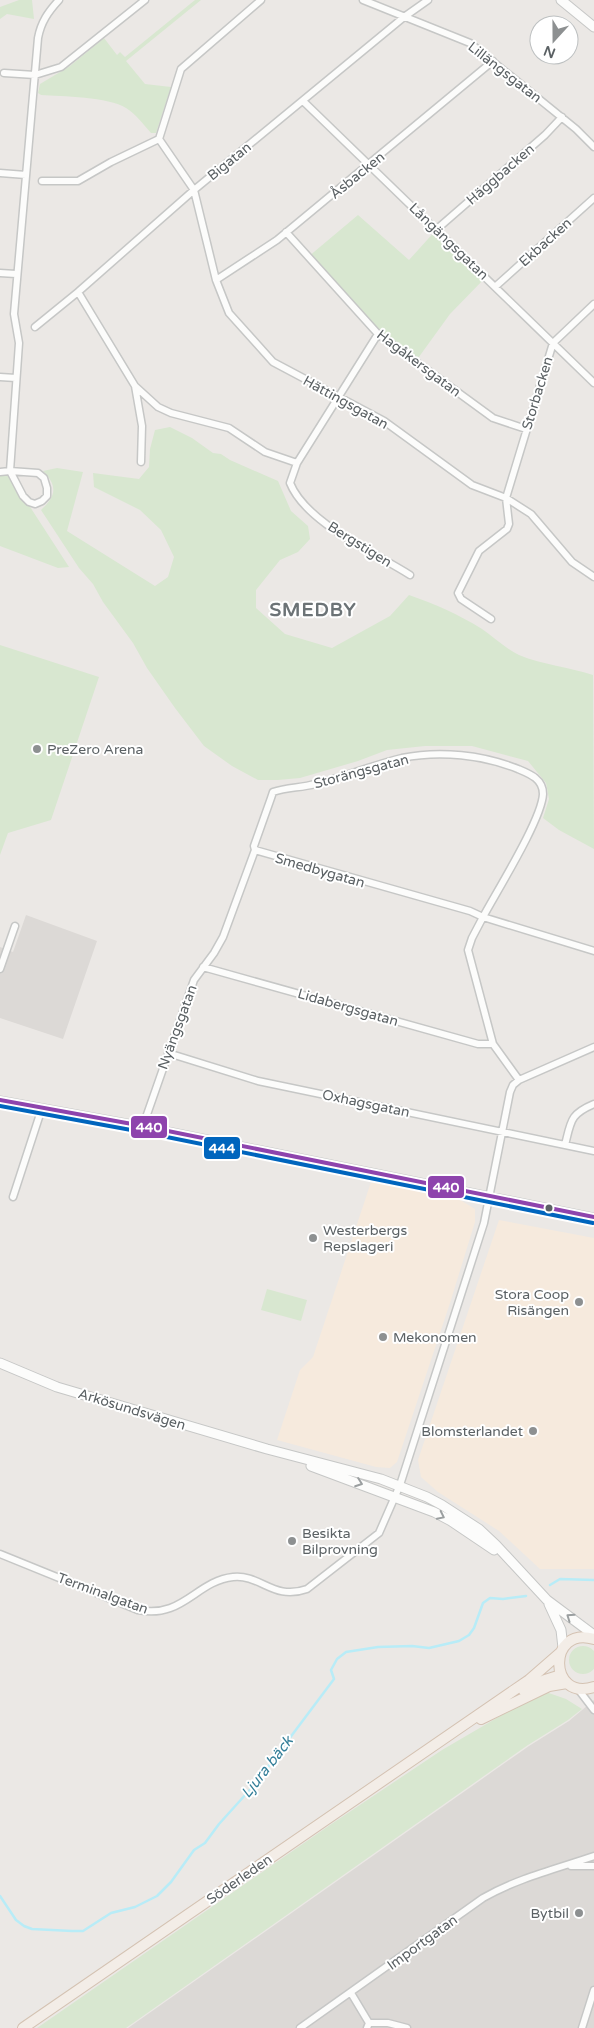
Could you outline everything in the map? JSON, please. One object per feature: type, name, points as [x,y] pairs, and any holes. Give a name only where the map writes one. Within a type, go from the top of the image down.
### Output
[{"type":"main road","points":[[561,0],[594,27]]},
{"type":"main road","name":"Arkösundsvägen","points":[[0,1363],[57,1387],[267,1449],[400,1485],[442,1505],[485,1534],[547,1600],[593,1634]]},
{"type":"main road","name":"Arkösundsvägen","points":[[267,1449],[396,1496],[451,1521],[487,1544],[514,1565]]},
{"type":"main road","name":"Arkösundsvägen","points":[[547,1600],[562,1630],[562,1651]]},
{"type":"main road","name":"Söderleden","points":[[23,2028],[530,1680],[576,1638],[588,1637],[593,1634]]},
{"type":"main road","points":[[562,1651],[558,1660],[564,1679],[578,1689],[594,1688]]},
{"type":"main road","name":"Söderleden","points":[[455,1731],[481,1719],[536,1684],[553,1676],[564,1679]]},
{"type":"street","points":[[0,472],[10,471],[38,473],[44,478],[47,496],[35,504],[29,502],[23,496],[10,471],[19,344],[14,314],[16,274],[35,75],[41,24],[50,9],[59,0]]},
{"type":"street","points":[[4,73],[35,75],[61,67],[145,0]]},
{"type":"street","points":[[42,181],[78,181],[111,162],[159,139],[181,69],[261,0]]},
{"type":"street","name":"Lillängsgatan","points":[[363,0],[470,43],[562,117],[594,147]]},
{"type":"street","name":"Bigatan","points":[[35,327],[78,292],[194,190],[404,17],[428,0]]},
{"type":"street","name":"Åsbacken","points":[[216,280],[286,232],[370,165],[493,62]]},
{"type":"street","name":"Långängsgatan","points":[[304,101],[438,229],[594,383]]},
{"type":"street","name":"Häggbacken","points":[[438,229],[545,135],[562,117]]},
{"type":"street","points":[[159,139],[194,190]]},
{"type":"street","points":[[0,172],[26,175]]},
{"type":"street","name":"Hättingsgatan","points":[[194,190],[216,280],[229,313],[273,362],[337,398],[362,408],[384,421],[472,485],[506,498],[531,514],[572,562],[594,576]]},
{"type":"street","name":"Ekbacken","points":[[496,286],[594,198]]},
{"type":"street","name":"Hagåkersgatan","points":[[286,232],[378,334],[493,418],[526,429]]},
{"type":"street","points":[[0,273],[16,274]]},
{"type":"street","points":[[78,292],[135,386],[158,407],[171,413],[229,428],[265,452],[297,463]]},
{"type":"street","name":"Storbacken","points":[[506,498],[552,343],[594,304]]},
{"type":"street","name":"Bergstigen","points":[[378,334],[297,463],[290,483],[294,492],[306,507],[336,531],[410,575]]},
{"type":"street","points":[[0,376],[16,378]]},
{"type":"street","points":[[135,386],[142,426],[141,462]]},
{"type":"street","points":[[491,619],[461,598],[458,593],[479,551],[506,529],[509,524],[506,498]]},
{"type":"street","name":"Storängsgatan","points":[[255,850],[254,846],[270,798],[274,792],[281,789],[312,785],[403,758],[446,753],[500,762],[534,776],[541,784],[543,793],[541,805],[517,855],[483,917]]},
{"type":"street","name":"Smedbygatan","points":[[255,850],[470,911],[483,917],[594,952]]},
{"type":"street","name":"Nyängsgatan","points":[[143,1126],[194,980],[223,937],[255,850]]},
{"type":"street","points":[[483,917],[468,950],[493,1044],[519,1080]]},
{"type":"street","points":[[0,969],[15,926]]},
{"type":"street","name":"Lidabergsgatan","points":[[203,967],[478,1044],[493,1044]]},
{"type":"street","points":[[396,1496],[484,1223],[513,1085],[519,1080],[594,1047]]},
{"type":"street","name":"Oxhagsgatan","points":[[168,1053],[258,1081],[594,1151]]},
{"type":"street","points":[[0,1100],[143,1126],[594,1217]]},
{"type":"street","points":[[565,1145],[571,1121],[575,1114],[594,1104]]},
{"type":"street","points":[[13,1197],[42,1108]]},
{"type":"street","name":"Terminalgatan","points":[[0,1554],[138,1610],[148,1612],[162,1611],[173,1607],[211,1585],[232,1577],[247,1579],[276,1590],[293,1592],[307,1589],[373,1538],[383,1526],[396,1496]]},
{"type":"street","points":[[578,1689],[594,1710]]},
{"type":"street","name":"Importgatan","points":[[300,2028],[483,1898],[502,1887],[550,1869],[594,1856]]},
{"type":"street","name":"Importgatan","points":[[550,1869],[585,1865],[594,1866]]},
{"type":"street","points":[[582,2028],[594,1990]]},
{"type":"street","points":[[351,1993],[368,2026],[388,2024],[407,2028]]},
{"type":"shaded area","points":[[26,915],[97,941],[63,1039],[0,1018],[0,947],[13,952]]},
{"type":"shaded area","points":[[371,1182],[457,1198],[475,1209],[475,1222],[450,1303],[397,1462],[390,1468],[376,1467],[277,1440],[300,1370],[313,1357]]},
{"type":"shaded area","points":[[499,1220],[594,1238],[594,1569],[540,1569],[499,1531],[438,1492],[421,1477],[418,1460]]},
{"type":"shaded area","points":[[594,1700],[594,2028],[128,2028],[529,1746],[569,1721]]},
{"type":"green space","points":[[19,0],[32,0],[34,19],[7,14],[0,19],[0,7]]},
{"type":"green space","points":[[195,0],[201,0],[126,61],[145,84],[171,87],[156,133],[151,133],[133,113],[118,104],[97,99],[41,95],[38,93],[40,84],[70,66],[104,38],[117,55],[120,52],[125,57]]},
{"type":"green space","points":[[358,215],[409,260],[437,229],[486,277],[450,314],[416,361],[378,334],[308,257]]},
{"type":"green space","points":[[170,427],[192,438],[213,453],[221,454],[230,460],[278,481],[291,511],[308,526],[310,539],[298,552],[280,560],[256,590],[256,608],[285,634],[332,648],[390,616],[409,595],[464,619],[519,655],[593,675],[594,849],[559,830],[543,818],[549,799],[546,783],[528,761],[472,746],[425,746],[387,750],[358,761],[300,778],[258,780],[232,766],[204,746],[147,668],[133,643],[103,602],[93,584],[79,568],[41,510],[50,500],[53,491],[51,481],[43,471],[57,468],[83,472],[67,531],[155,586],[168,577],[174,557],[161,530],[140,510],[94,487],[93,473],[139,479],[149,467],[150,449],[155,430]]},
{"type":"green space","points":[[10,471],[23,496],[69,567],[58,568],[0,546],[0,472]]},
{"type":"green space","name":"PreZero Arena","points":[[0,645],[99,677],[51,820],[8,833],[0,855]]},
{"type":"green space","points":[[267,1289],[307,1300],[301,1321],[261,1310]]},
{"type":"green space","points":[[583,1646],[593,1650],[597,1660],[593,1670],[583,1674],[573,1670],[569,1660],[573,1650]]},
{"type":"green space","points":[[543,1691],[566,1699],[582,1709],[126,2028],[37,2028],[330,1825],[442,1750]]},
{"type":"waterway","name":"Ljura bäck","points":[[550,1585],[560,1579],[594,1580]]},
{"type":"waterway","name":"Ljura bäck","points":[[0,1896],[16,1920],[24,1926],[32,1929],[72,1931],[83,1931],[111,1913],[135,1907],[157,1896],[171,1882],[194,1850],[205,1843],[219,1824],[256,1783],[334,1679],[331,1670],[337,1659],[346,1652],[378,1647],[412,1646],[429,1648],[459,1641],[469,1635],[474,1628],[483,1603],[490,1598],[503,1599],[526,1596]]},
{"type":"transit line","name":"440","points":[[0,1100],[143,1126],[594,1217]]},
{"type":"transit line","name":"444","points":[[0,1106],[142,1132],[593,1223]]},
{"type":"place","name":"PreZero Arena","points":[[37,749]]},
{"type":"place","name":"Westerbergs Repslageri","points":[[313,1238]]},
{"type":"place","name":"Stora Coop Risängen","points":[[579,1302]]},
{"type":"place","name":"Mekonomen","points":[[383,1337]]},
{"type":"place","name":"Blomsterlandet","points":[[533,1431]]},
{"type":"place","name":"Besikta Bilprovning","points":[[292,1541]]},
{"type":"place","name":"Bytbil","points":[[579,1913]]},
{"type":"district","name":"SMEDBY","points":[[313,609]]}]
